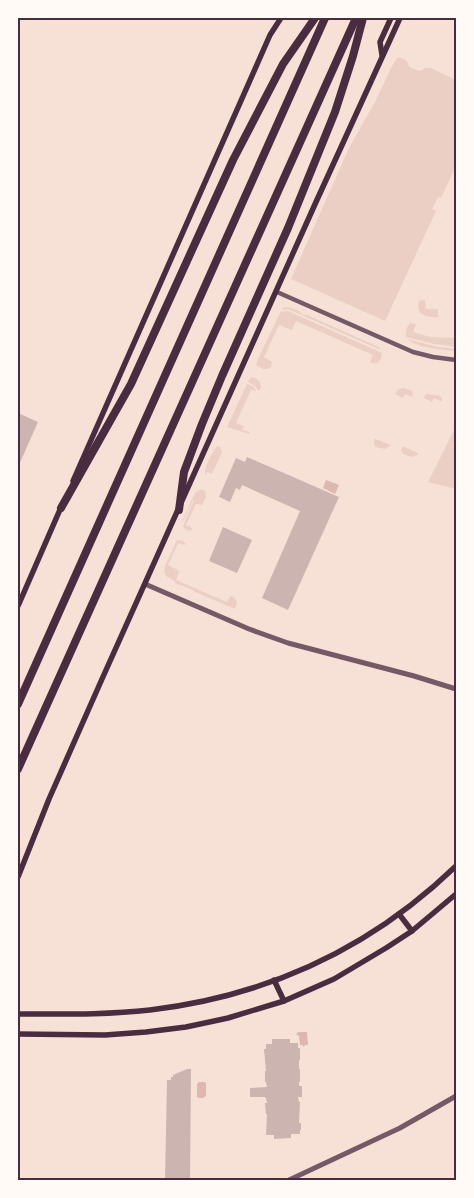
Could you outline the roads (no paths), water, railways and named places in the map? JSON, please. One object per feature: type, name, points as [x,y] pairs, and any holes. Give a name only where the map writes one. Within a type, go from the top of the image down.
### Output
[{"type":"highway","points":[[60,508],[131,384],[237,151],[283,64],[315,18]]},
{"type":"highway","points":[[18,704],[325,18]]},
{"type":"highway","points":[[18,769],[356,18]]},
{"type":"highway","points":[[179,510],[184,472],[202,424],[288,228],[335,112],[363,18]]},
{"type":"main road","points":[[18,606],[270,35],[281,18]]},
{"type":"main road","points":[[382,57],[380,42],[391,18]]},
{"type":"main road","points":[[18,877],[53,791],[145,584],[400,18]]},
{"type":"main road","points":[[18,1014],[106,1014],[149,1010],[186,1005],[225,996],[274,980],[308,968],[379,929],[426,894],[456,866]]},
{"type":"main road","points":[[18,1034],[105,1035],[146,1032],[186,1027],[228,1018],[284,1001],[334,979],[412,931],[456,894]]},
{"type":"main road","points":[[399,914],[412,931]]},
{"type":"main road","points":[[274,980],[284,1001]]},
{"type":"street","points":[[276,292],[413,352],[456,360]]},
{"type":"street","points":[[145,584],[249,630],[288,643],[456,689]]},
{"type":"street","points":[[289,1180],[400,1128],[456,1096]]}]
